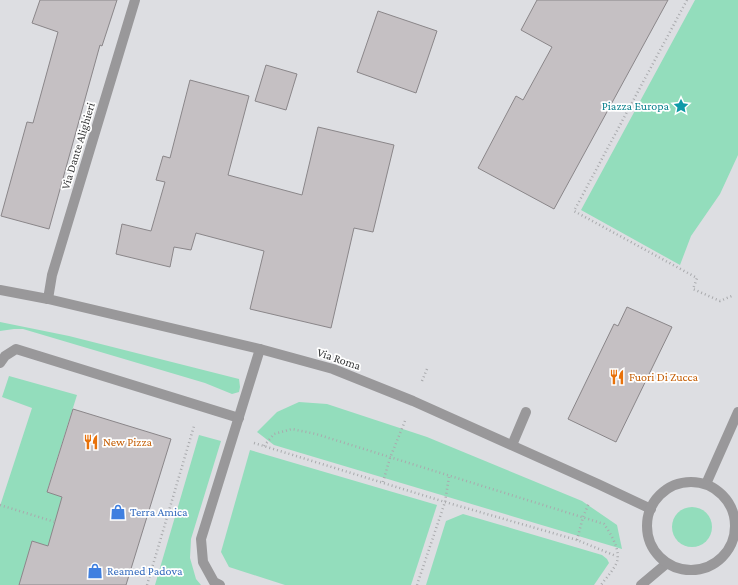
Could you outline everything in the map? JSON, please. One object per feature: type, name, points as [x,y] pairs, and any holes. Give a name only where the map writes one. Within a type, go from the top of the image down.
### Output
[{"type":"street","name":"Via Dante Alighieri","points":[[48,299],[52,275],[135,0]]},
{"type":"street","name":"Via Roma","points":[[0,290],[48,299],[260,349],[334,370],[413,401],[650,509]]},
{"type":"street","points":[[0,363],[5,356],[16,349],[239,418]]},
{"type":"street","points":[[220,585],[214,582],[203,562],[201,539],[260,349]]},
{"type":"street","points":[[512,445],[526,412]]},
{"type":"street","points":[[706,484],[738,412]]},
{"type":"street","points":[[692,482],[706,484],[719,491],[729,503],[735,518],[734,549],[709,567],[695,571],[680,570],[666,564],[656,553],[649,539],[647,524],[650,509],[657,498],[667,489],[679,484],[692,482]]},
{"type":"street","points":[[641,585],[666,564]]},
{"type":"path","points":[[687,0],[574,212],[696,278],[693,289],[720,301],[734,295]]},
{"type":"path","points":[[383,482],[390,458],[427,369]]},
{"type":"path","points":[[147,585],[194,424]]},
{"type":"path","points":[[601,585],[617,563],[617,549],[611,534],[604,524],[316,434],[292,429],[274,434],[264,446],[445,502],[578,540],[616,556]]},
{"type":"path","points":[[417,585],[445,502],[449,476]]},
{"type":"path","points":[[0,505],[55,522]]},
{"type":"green space","name":"Piazza Europa","points":[[695,0],[738,0],[738,155],[720,194],[691,236],[680,265],[581,210]]},
{"type":"green space","points":[[0,322],[69,336],[239,379],[239,392],[232,394],[205,383],[23,329],[0,331]]},
{"type":"green space","points":[[9,376],[77,395],[47,491],[63,497],[48,546],[32,541],[19,585],[0,585],[0,506],[32,408],[2,397]]},
{"type":"green space","points":[[299,402],[327,404],[427,437],[582,501],[617,525],[622,549],[274,445],[257,432],[277,412]]},
{"type":"green space","points":[[199,435],[221,441],[191,539],[190,558],[196,579],[201,585],[155,585]]},
{"type":"green space","points":[[250,450],[437,505],[411,585],[285,585],[229,567],[221,552]]},
{"type":"green space","points":[[688,507],[696,507],[703,510],[709,516],[712,527],[709,538],[703,544],[696,547],[688,547],[681,544],[675,538],[672,531],[672,523],[675,516],[681,510]]},
{"type":"green space","points":[[463,514],[602,555],[609,563],[594,585],[426,585],[446,521]]},
{"type":"building","points":[[40,0],[117,0],[102,46],[100,45],[49,229],[1,216],[27,122],[33,123],[58,32],[32,23]]},
{"type":"building","points":[[537,0],[668,0],[554,209],[478,168],[516,96],[523,100],[552,47],[521,30]]},
{"type":"building","points":[[378,11],[437,31],[416,93],[357,72]]},
{"type":"building","points":[[266,65],[297,74],[286,110],[255,101]]},
{"type":"building","points":[[190,80],[249,96],[228,175],[302,195],[318,127],[394,145],[373,232],[354,228],[331,328],[250,309],[264,251],[196,233],[191,250],[174,247],[170,267],[116,254],[122,224],[151,231],[165,182],[156,180],[163,156],[170,158]]},
{"type":"building","points":[[627,307],[672,327],[616,442],[568,419],[614,324],[618,326]]},
{"type":"building","points":[[73,409],[171,439],[126,585],[19,585],[32,541],[48,546],[62,497],[47,492]]},
{"type":"place","name":"Piazza Europa","points":[[681,106]]},
{"type":"place","name":"Fuori Di Zucca","points":[[617,377]]},
{"type":"place","name":"New Pizza","points":[[91,442]]},
{"type":"place","name":"Terra Amica","points":[[118,512]]},
{"type":"place","name":"Reamed Padova","points":[[95,571]]}]
